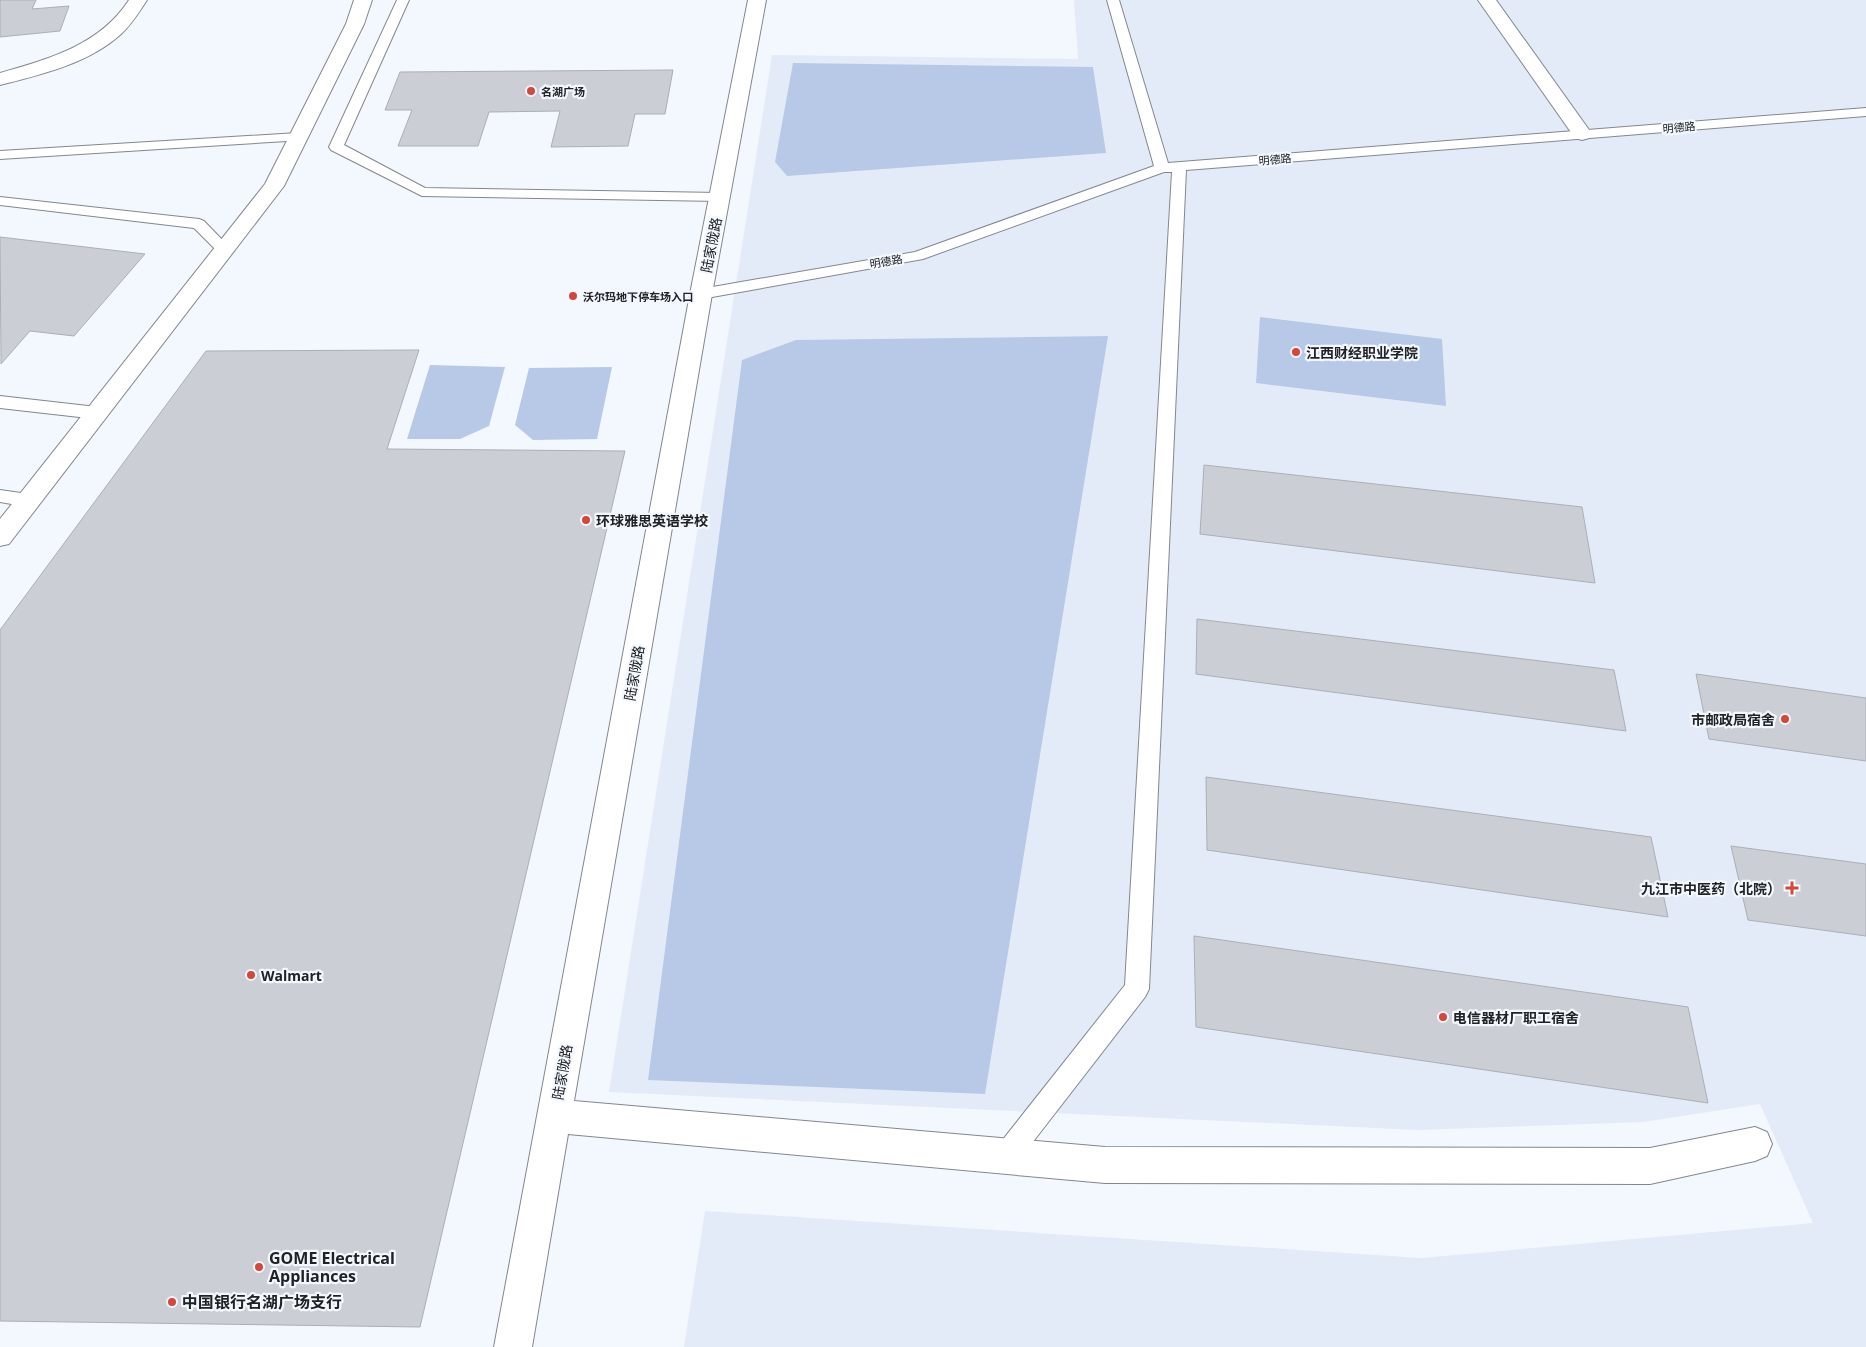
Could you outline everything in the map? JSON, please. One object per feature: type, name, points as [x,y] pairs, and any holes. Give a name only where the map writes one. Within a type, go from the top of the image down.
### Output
[{"type":"street","points":[[0,79],[46,66],[90,48],[118,28],[133,11],[138,0]]},
{"type":"street","points":[[0,537],[274,186],[355,24],[363,0]]},
{"type":"street","name":"陆家陇路","points":[[513,1347],[701,294],[757,0]]},
{"type":"street","points":[[1487,0],[1582,134]]},
{"type":"street","points":[[554,1116],[1104,1165],[1650,1166],[1755,1144]]},
{"type":"lane","points":[[403,0],[336,147],[422,192],[720,197]]},
{"type":"lane","points":[[1006,1156],[1137,989],[1171,167],[1112,0]]},
{"type":"lane","name":"明德路","points":[[701,294],[918,256],[1171,167],[1866,112]]},
{"type":"lane","points":[[0,155],[298,137]]},
{"type":"lane","points":[[0,201],[199,224],[224,250]]},
{"type":"lane","points":[[0,402],[97,413]]},
{"type":"lane","points":[[0,496],[29,500]]},
{"type":"shaded area","name":"江西财经职业学院","points":[[1074,0],[1866,0],[1866,1347],[684,1347],[705,1211],[1421,1258],[1813,1223],[1760,1104],[1643,1122],[1417,1130],[609,1092],[772,55],[1078,59]]},
{"type":"shaded area","points":[[793,63],[1093,67],[1106,153],[787,176],[775,162]]},
{"type":"shaded area","points":[[1260,317],[1442,339],[1446,406],[1256,383]]},
{"type":"shaded area","points":[[1108,336],[985,1094],[648,1080],[742,360],[796,340]]},
{"type":"shaded area","points":[[430,365],[505,367],[489,426],[460,439],[407,439]]},
{"type":"shaded area","points":[[612,367],[597,439],[533,440],[515,425],[529,368]]},
{"type":"building","points":[[0,0],[36,0],[32,9],[69,6],[60,31],[0,37]]},
{"type":"building","name":"名湖广场","points":[[673,70],[665,114],[635,114],[628,146],[551,147],[560,111],[489,112],[478,146],[398,146],[412,110],[385,110],[400,72]]},
{"type":"building","points":[[0,237],[145,254],[74,336],[30,331],[1,364]]},
{"type":"building","name":"Walmart","points":[[419,350],[387,449],[625,451],[420,1327],[0,1321],[0,630],[206,351]]},
{"type":"building","points":[[1204,465],[1582,507],[1595,583],[1200,534]]},
{"type":"building","points":[[1197,619],[1614,670],[1626,731],[1196,674]]},
{"type":"building","name":"市邮政局宿舍","points":[[1696,674],[1866,698],[1866,761],[1709,739]]},
{"type":"building","points":[[1206,777],[1651,837],[1668,917],[1207,850]]},
{"type":"building","points":[[1731,846],[1866,864],[1866,936],[1748,920]]},
{"type":"building","name":"电信器材厂职工宿舍","points":[[1194,936],[1688,1007],[1708,1103],[1196,1027]]},
{"type":"place","name":"名湖广场","points":[[531,91]]},
{"type":"place","name":"沃尔玛地下停车场入口","points":[[573,296]]},
{"type":"place","name":"江西财经职业学院","points":[[1296,352]]},
{"type":"place","name":"环球雅思英语学校","points":[[586,520]]},
{"type":"place","name":"市邮政局宿舍","points":[[1785,719]]},
{"type":"place","name":"九江市中医药（北院）","points":[[1792,888]]},
{"type":"place","name":"Walmart","points":[[251,975]]},
{"type":"place","name":"电信器材厂职工宿舍","points":[[1443,1017]]},
{"type":"place","name":"GOME Electrical Appliances","points":[[259,1267]]},
{"type":"place","name":"中国银行名湖广场支行","points":[[172,1302]]}]
